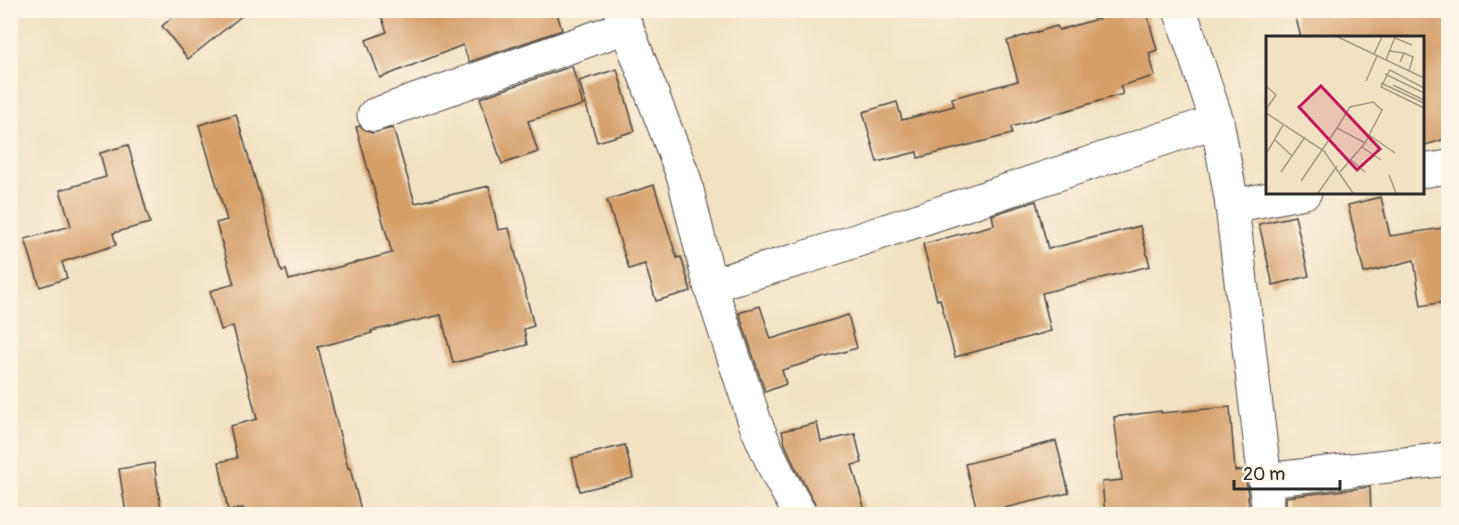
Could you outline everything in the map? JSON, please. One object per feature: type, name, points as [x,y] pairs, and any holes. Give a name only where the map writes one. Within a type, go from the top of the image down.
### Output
[{"type":"street","points":[[1180,10],[1217,121],[1232,206],[1269,514]]},
{"type":"street","points":[[374,115],[623,19],[684,178],[710,285],[756,425],[778,475],[800,514]]},
{"type":"street","points":[[710,285],[801,259],[1217,121]]},
{"type":"street","points":[[1423,171],[1449,167]]},
{"type":"street","points":[[1232,206],[1295,194]]},
{"type":"street","points":[[1266,480],[1449,459]]},
{"type":"building","points":[[181,10],[249,10],[188,59],[162,26]]},
{"type":"building","points":[[379,10],[556,10],[562,30],[469,62],[463,45],[380,78],[366,40],[387,32]]},
{"type":"building","points":[[1129,10],[1146,10],[1157,50],[1149,53],[1155,76],[1120,86],[1123,94],[1011,127],[1012,134],[918,158],[917,152],[877,162],[863,112],[897,102],[902,120],[954,106],[952,98],[1018,81],[1007,41],[1057,26],[1059,30]]},
{"type":"building","points":[[1294,10],[1449,10],[1449,138],[1423,146],[1423,36],[1300,36]]},
{"type":"building","points":[[572,66],[583,105],[528,121],[538,152],[502,164],[480,98]]},
{"type":"building","points":[[617,69],[635,131],[597,142],[579,81]]},
{"type":"building","points":[[236,114],[282,271],[286,270],[289,280],[392,253],[356,127],[360,126],[371,133],[393,128],[415,203],[489,186],[498,230],[509,228],[534,326],[524,329],[527,345],[453,363],[441,315],[371,331],[372,333],[318,347],[348,468],[350,468],[362,514],[244,514],[243,508],[228,511],[219,462],[237,458],[230,426],[257,419],[233,326],[221,330],[210,291],[234,284],[216,223],[227,220],[199,125]]},
{"type":"building","points":[[128,145],[150,223],[113,233],[116,245],[62,262],[67,278],[40,287],[25,239],[71,226],[60,190],[106,177],[100,153]]},
{"type":"building","points":[[654,185],[677,258],[681,257],[691,291],[656,301],[645,264],[629,269],[607,200]]},
{"type":"building","points":[[1381,197],[1390,236],[1449,227],[1449,301],[1421,306],[1414,260],[1364,273],[1348,205]]},
{"type":"building","points":[[1036,201],[1048,249],[1140,226],[1150,266],[1042,293],[1051,331],[955,357],[923,244],[994,225],[992,215]]},
{"type":"building","points":[[1295,216],[1309,276],[1273,285],[1259,224]]},
{"type":"building","points":[[760,306],[771,339],[848,315],[857,348],[782,370],[786,384],[765,392],[739,313]]},
{"type":"building","points":[[1230,407],[1235,471],[1245,470],[1250,514],[1105,514],[1102,482],[1122,480],[1114,417],[1161,411],[1161,413]]},
{"type":"building","points":[[817,423],[821,442],[855,434],[862,463],[852,465],[866,514],[819,514],[795,467],[782,431]]},
{"type":"building","points":[[1056,441],[1069,493],[978,514],[965,464]]},
{"type":"building","points":[[625,445],[633,478],[580,491],[572,458]]},
{"type":"building","points":[[154,463],[161,509],[126,514],[119,469]]},
{"type":"building","points":[[1370,487],[1371,514],[1287,514],[1286,497]]}]
